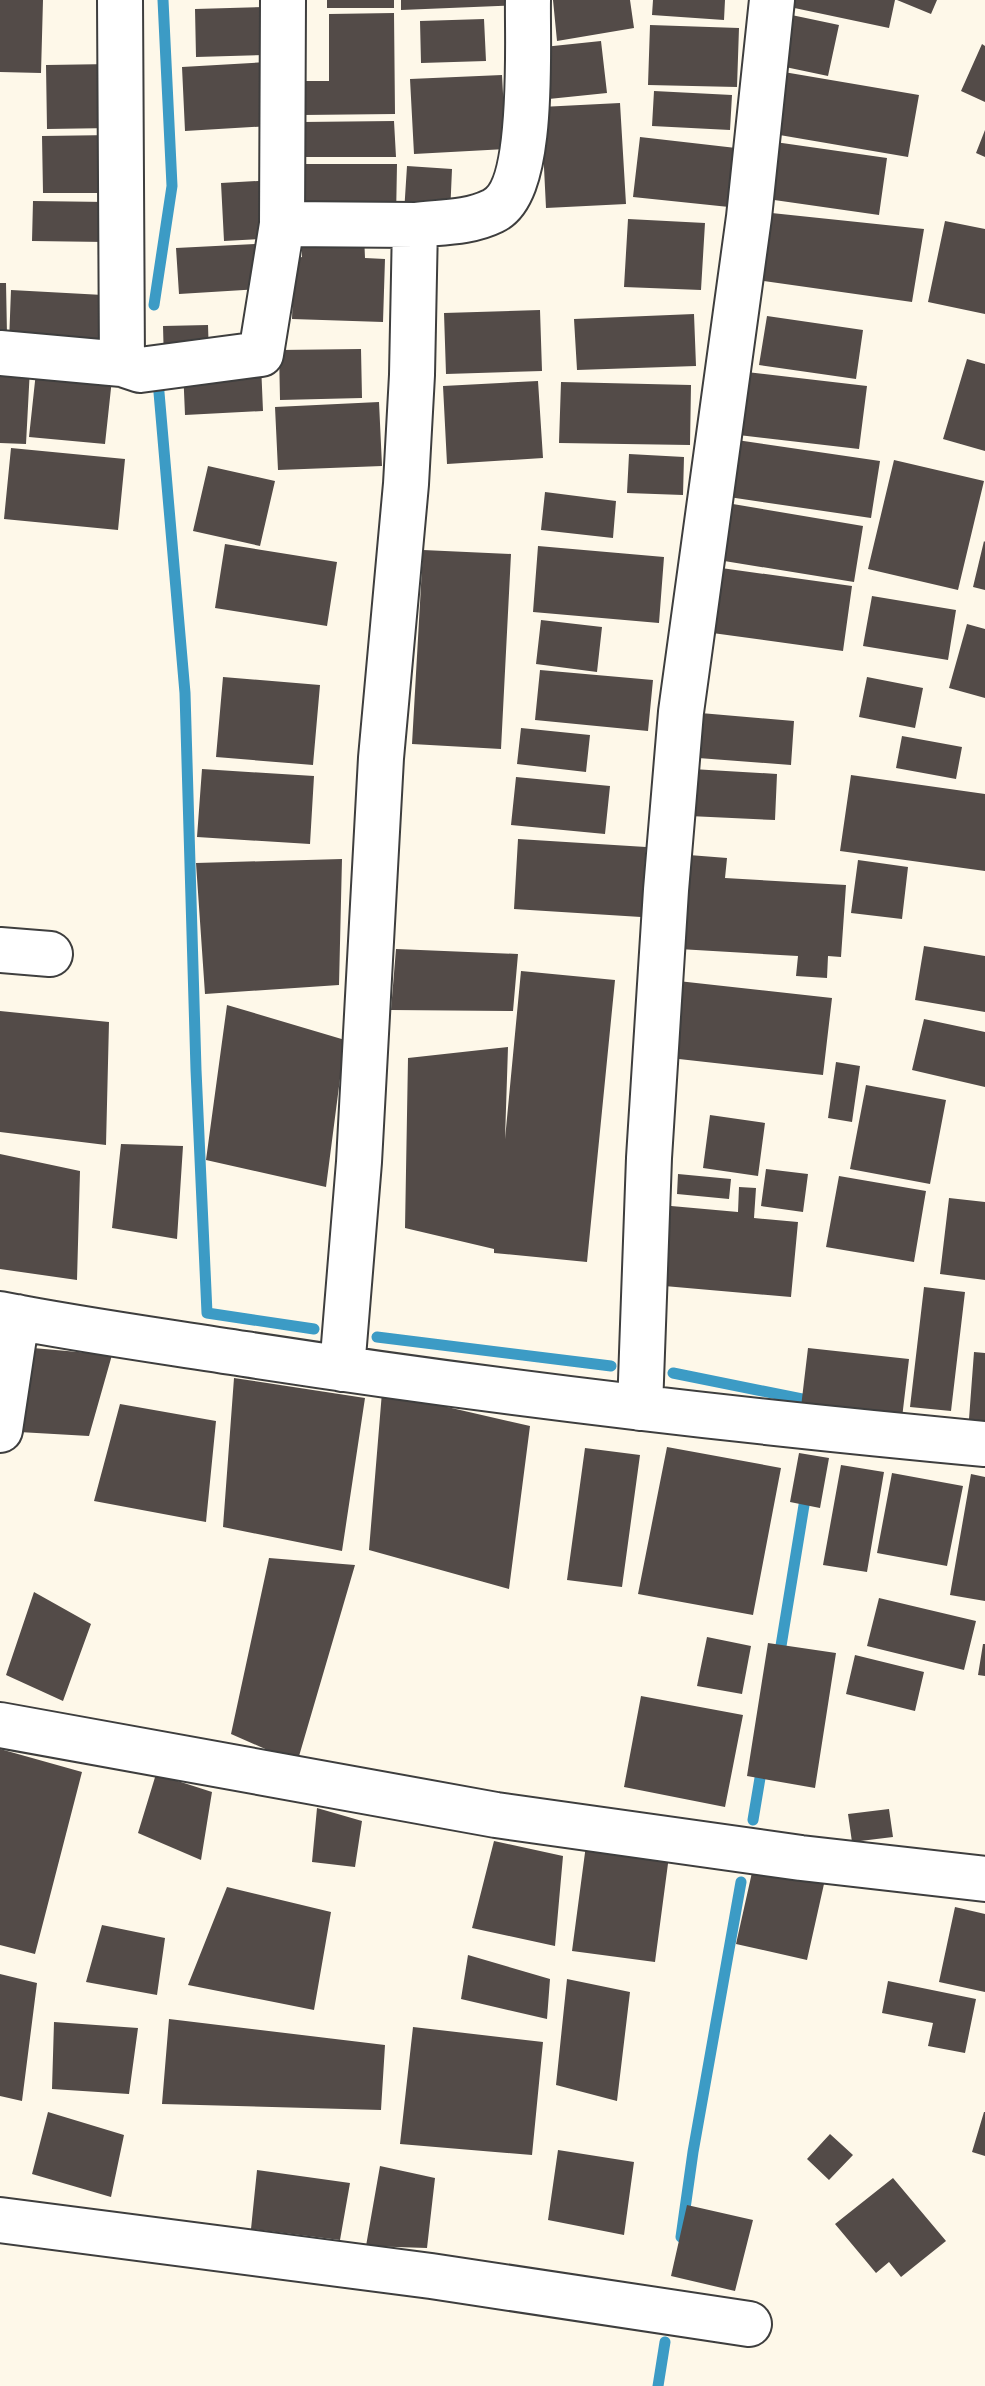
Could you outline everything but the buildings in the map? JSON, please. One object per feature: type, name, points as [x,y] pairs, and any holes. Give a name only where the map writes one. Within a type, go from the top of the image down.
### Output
[{"type":"street","points":[[120,0],[122,364]]},
{"type":"street","points":[[0,353],[122,364],[140,370],[261,354],[282,224],[283,0]]},
{"type":"street","points":[[282,224],[415,225],[466,220],[496,210],[510,196],[525,134],[528,0]]},
{"type":"street","points":[[640,1408],[649,1158],[681,712],[749,217],[772,0]]},
{"type":"street","points":[[342,1369],[359,1162],[381,758],[406,484],[415,225]]},
{"type":"street","points":[[0,950],[50,954]]},
{"type":"street","points":[[0,1430],[9,1316],[342,1369],[640,1408],[985,1444]]},
{"type":"street","points":[[0,1725],[496,1815],[801,1858],[985,1879]]},
{"type":"street","points":[[0,2220],[431,2276],[749,2324]]},
{"type":"waterway","points":[[154,305],[172,186],[163,0]]},
{"type":"waterway","points":[[158,381],[185,693],[207,1313],[314,1329]]},
{"type":"waterway","points":[[377,1337],[611,1366]]},
{"type":"waterway","points":[[673,1373],[807,1400]]},
{"type":"waterway","points":[[779,1658],[806,1493]]},
{"type":"waterway","points":[[753,1820],[762,1766]]},
{"type":"waterway","points":[[681,2237],[741,1882]]},
{"type":"waterway","points":[[658,2386],[665,2342]]}]
